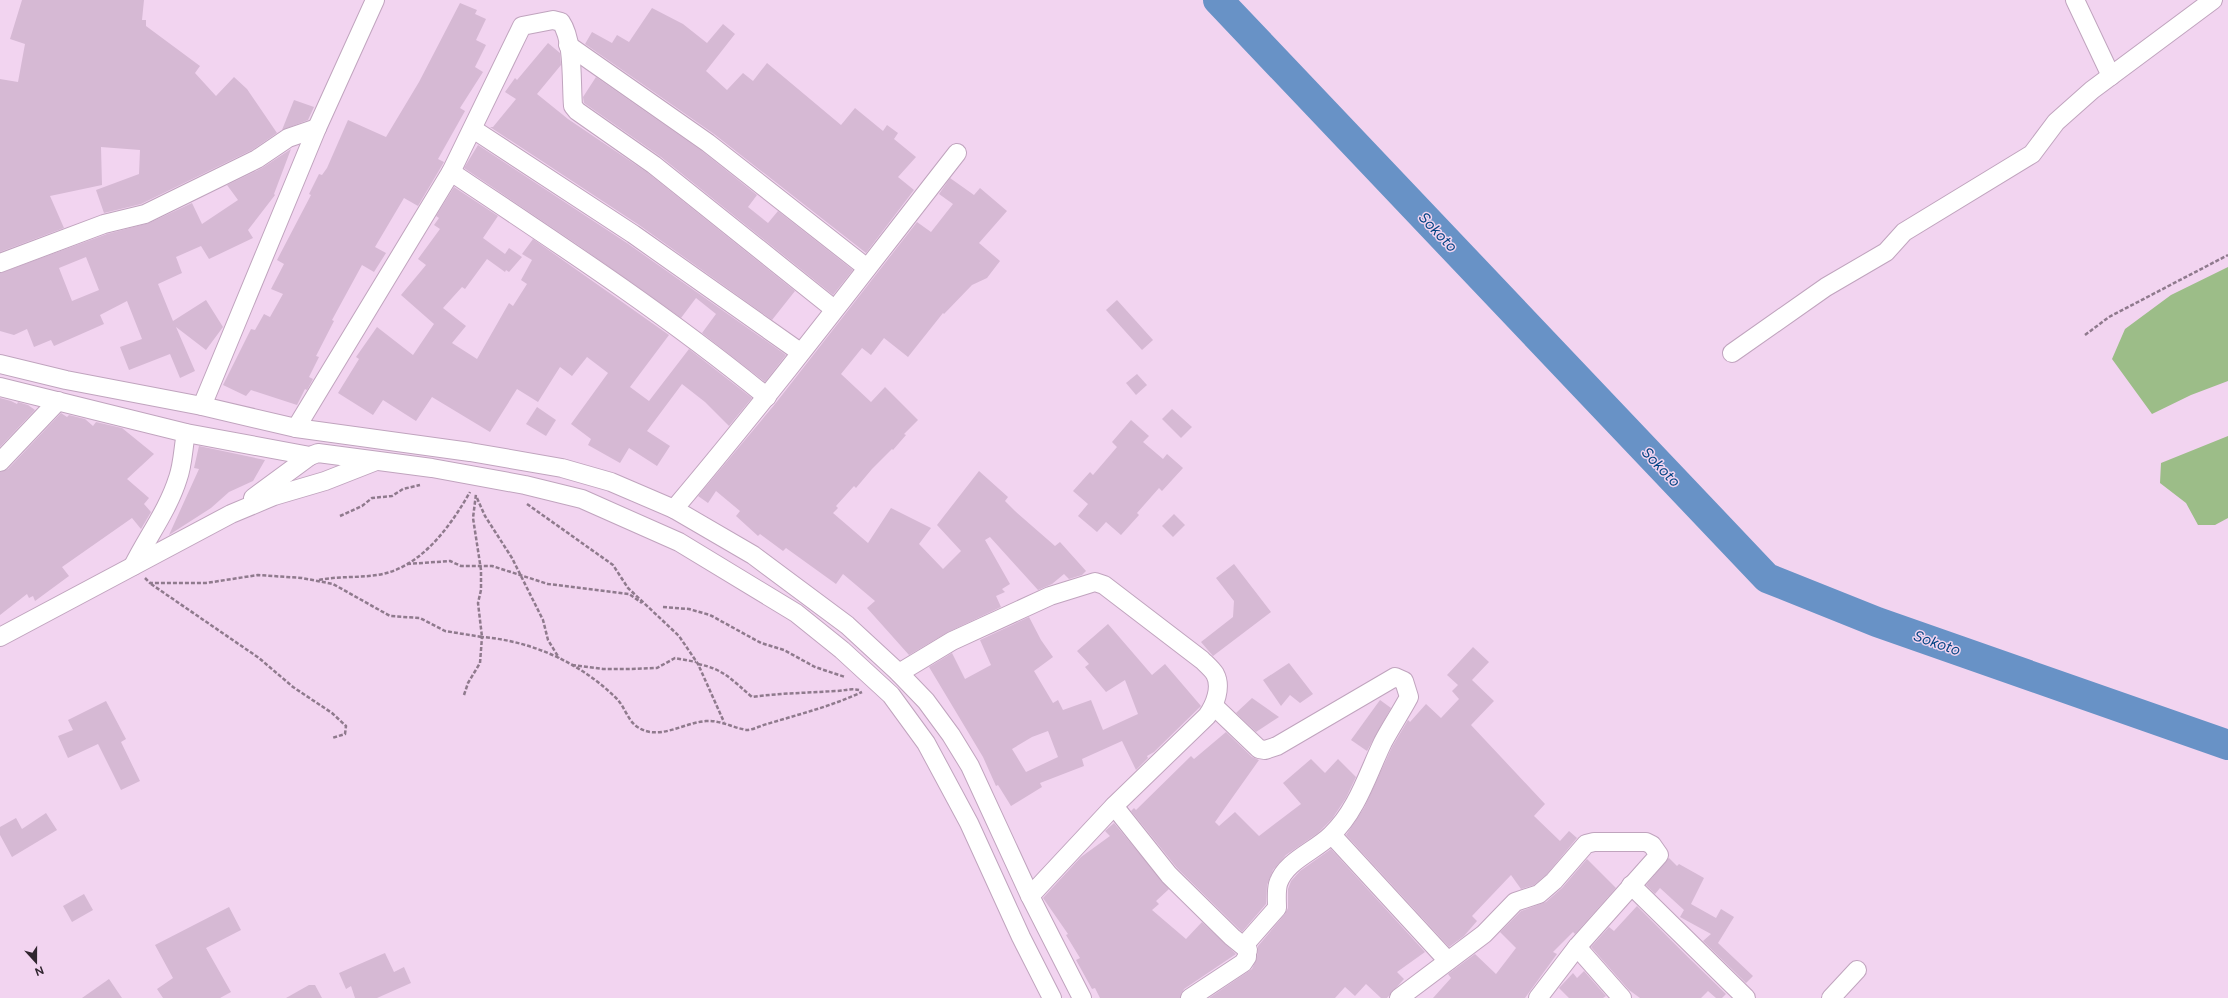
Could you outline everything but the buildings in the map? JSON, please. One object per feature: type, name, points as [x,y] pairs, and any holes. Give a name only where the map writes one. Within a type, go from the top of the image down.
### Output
[{"type":"street","points":[[202,406],[317,128],[375,0]]},
{"type":"street","points":[[2075,0],[2111,76]]},
{"type":"street","points":[[1732,353],[1826,287],[1886,252],[1904,232],[2032,154],[2056,122],[2092,90],[2213,0]]},
{"type":"street","points":[[296,428],[451,172],[522,26],[553,20],[560,22],[565,28],[568,45],[573,106],[577,111],[654,165],[834,309]]},
{"type":"street","points":[[568,45],[708,143],[744,173],[774,194],[867,268]]},
{"type":"street","points":[[0,262],[104,224],[145,214],[257,159],[288,138],[317,128]]},
{"type":"street","points":[[473,129],[633,234],[800,352]]},
{"type":"street","points":[[674,510],[767,397],[800,352],[957,153]]},
{"type":"street","points":[[451,172],[712,351],[767,397]]},
{"type":"street","points":[[0,364],[66,380],[202,406],[296,428],[470,452],[562,468],[611,482],[674,510],[752,555],[847,625],[900,673],[926,701],[951,735],[970,766],[1030,896],[1082,998]]},
{"type":"street","points":[[0,387],[186,433],[310,456]]},
{"type":"street","points":[[0,462],[58,401]]},
{"type":"street","points":[[133,566],[147,538],[163,513],[178,478],[186,433]]},
{"type":"street","points":[[231,514],[310,456],[318,453],[377,461],[475,480],[525,485],[582,499],[679,542],[796,613],[880,684],[909,716],[930,749],[969,823],[1021,937],[1052,998]]},
{"type":"street","points":[[0,637],[231,514],[274,496],[325,482],[377,461]]},
{"type":"street","points":[[900,673],[933,652],[1000,618],[1050,596],[1095,582],[1104,585],[1202,660],[1216,675],[1218,689],[1214,706],[1207,716],[1114,806],[1030,896]]},
{"type":"street","points":[[1190,998],[1243,962],[1247,956],[1248,942],[1277,908],[1276,894],[1284,872],[1332,835],[1346,816],[1369,775],[1383,742],[1409,697],[1404,681],[1395,677],[1277,746],[1265,750],[1259,749],[1214,706]]},
{"type":"street","points":[[1114,806],[1169,874],[1232,937],[1248,950]]},
{"type":"street","points":[[1332,835],[1448,961]]},
{"type":"street","points":[[1399,998],[1484,934],[1515,902],[1539,894],[1554,881],[1586,844],[1590,842],[1646,842],[1652,845],[1658,855],[1578,947],[1538,998]]},
{"type":"street","points":[[1631,885],[1746,998]]},
{"type":"street","points":[[1578,947],[1622,998]]},
{"type":"street","points":[[1831,998],[1857,970]]},
{"type":"path","points":[[2085,335],[2109,317],[2228,255]]},
{"type":"path","points":[[464,695],[468,683],[480,663],[482,637],[478,603],[481,590],[480,565],[473,518],[476,497],[475,480]]},
{"type":"path","points":[[407,564],[426,549],[456,517],[475,480]]},
{"type":"path","points":[[340,516],[362,506],[372,498],[392,496],[403,489],[424,485]]},
{"type":"path","points":[[476,497],[520,575],[543,620],[548,640],[560,658]]},
{"type":"path","points":[[522,501],[613,565],[628,588],[679,636],[697,663],[724,722]]},
{"type":"path","points":[[317,581],[335,577],[378,575],[407,564],[450,561],[461,566],[492,566],[548,584],[629,594],[649,608]]},
{"type":"path","points":[[133,566],[150,583],[259,658],[292,687],[332,713],[346,726],[345,734],[332,738]]},
{"type":"path","points":[[150,583],[206,584],[258,575],[333,584],[390,616],[420,618],[445,631],[506,639],[545,650],[571,664],[592,678],[618,700],[635,726],[654,734],[706,721],[724,722],[748,730],[821,709],[880,684]]},
{"type":"path","points":[[663,607],[689,609],[710,615],[761,643],[784,650],[815,667],[847,678]]},
{"type":"path","points":[[571,664],[603,669],[657,668],[675,658],[712,666],[730,676],[752,697],[795,692],[837,691],[850,688],[863,691]]},
{"type":"green space","points":[[2228,267],[2228,381],[2191,395],[2152,414],[2112,359],[2125,329],[2171,295]]},
{"type":"green space","points":[[2228,436],[2228,518],[2215,525],[2198,525],[2186,503],[2160,483],[2161,463]]},
{"type":"waterway","name":"Sokoto","points":[[1218,0],[1767,578],[1877,622],[2228,745]]}]
